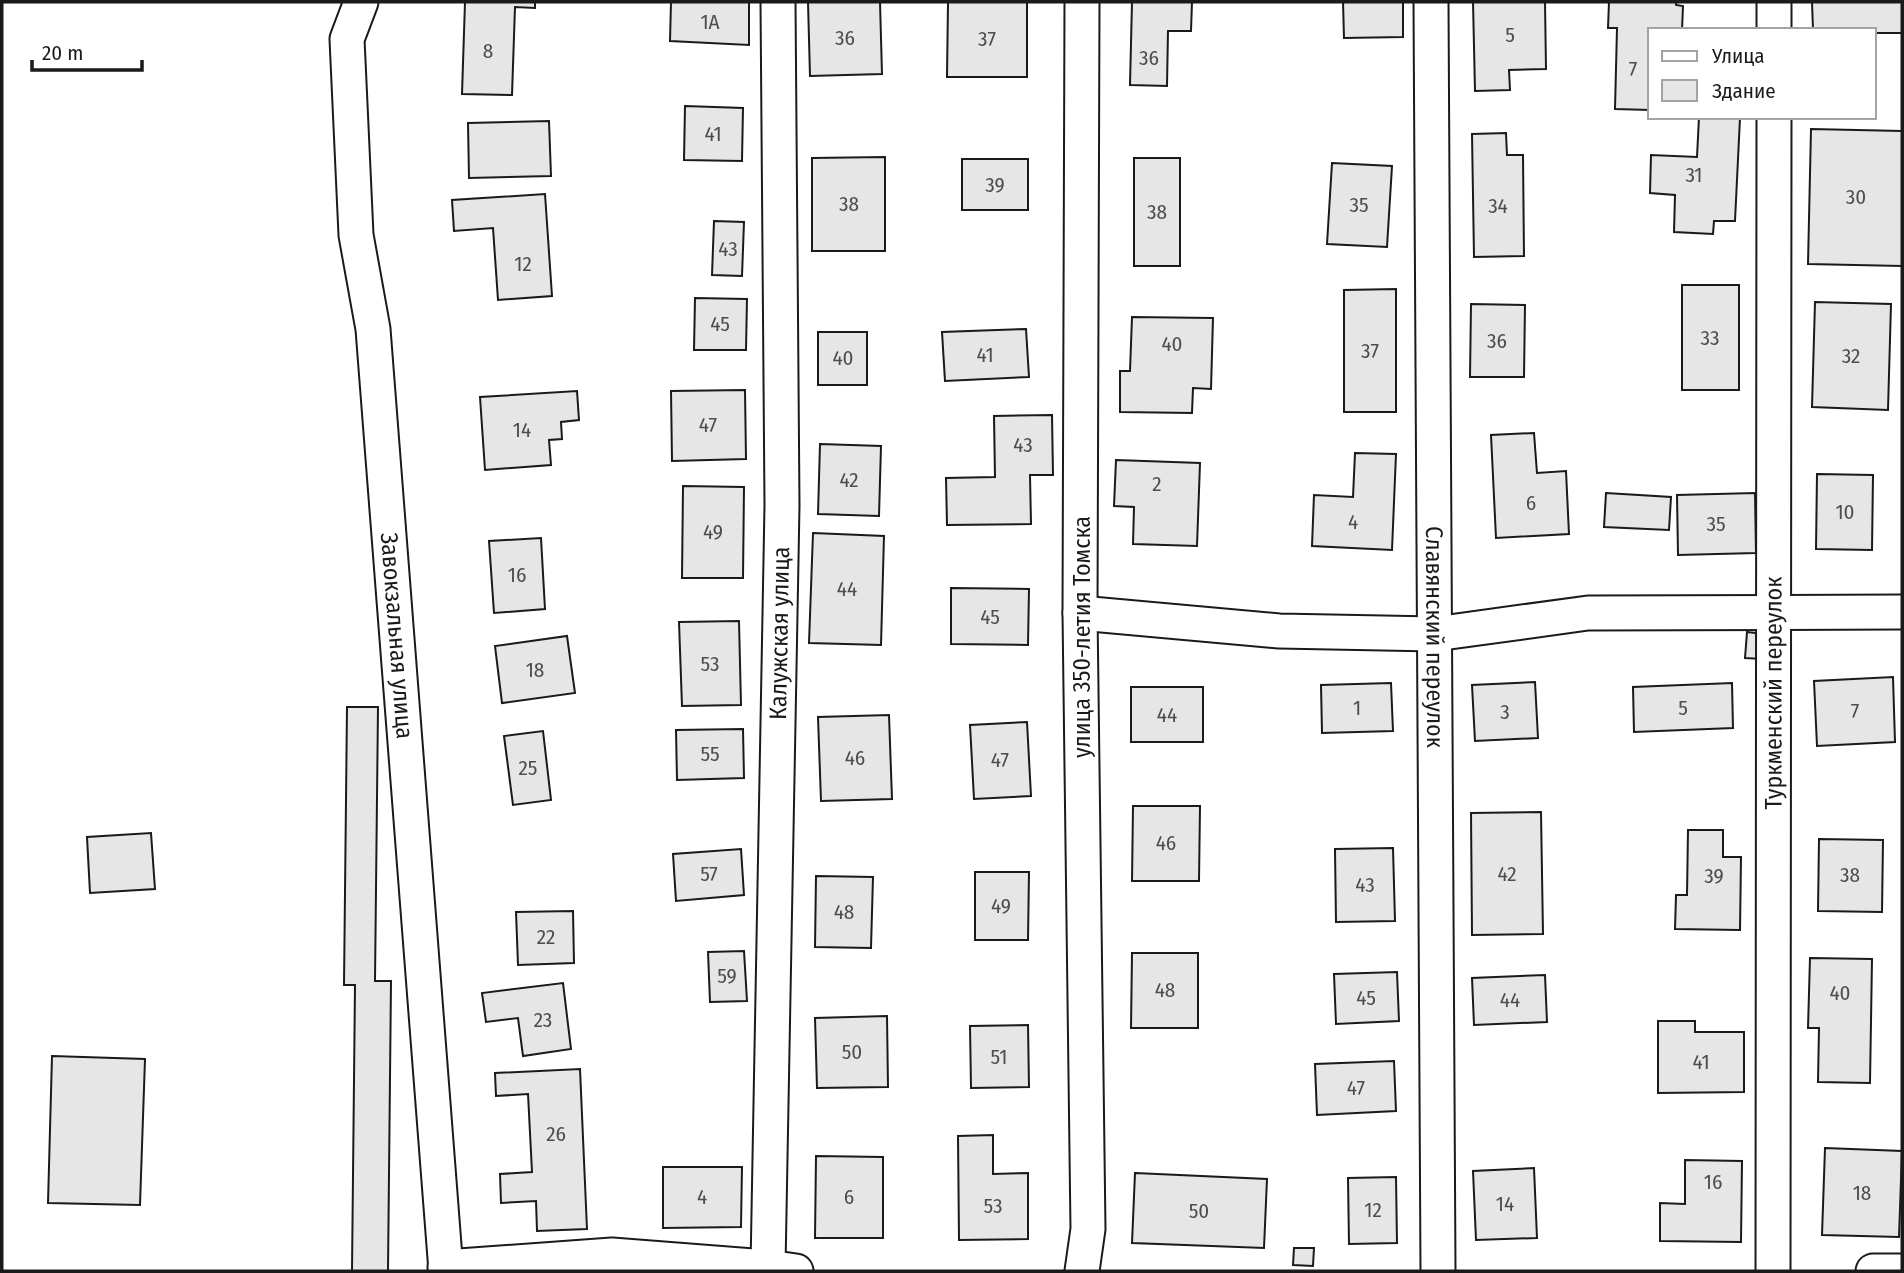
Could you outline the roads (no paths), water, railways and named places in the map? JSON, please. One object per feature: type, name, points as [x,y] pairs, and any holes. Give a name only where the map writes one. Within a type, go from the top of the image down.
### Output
[{"type":"street","name":"Завокзальная улица","points":[[361,2],[347,39],[356,235],[373,329],[446,1269]]},
{"type":"street","name":"Калужская улица","points":[[778,2],[782,505],[782,1269]]},
{"type":"street","name":"улица 350-летия Томска","points":[[1082,2],[1080,612],[1088,1229],[1082,1271]]},
{"type":"street","name":"Славянский переулок","points":[[1431,2],[1438,1271]]},
{"type":"street","points":[[1774,2],[1774,28]]},
{"type":"street","name":"Туркменский переулок","points":[[1773,1271],[1774,119]]},
{"type":"street","points":[[1080,612],[1279,631],[1435,634],[1588,613],[1902,612]]},
{"type":"street","points":[[446,1269],[612,1255],[782,1269]]},
{"type":"street","points":[[1873,1271],[1902,1271]]}]
